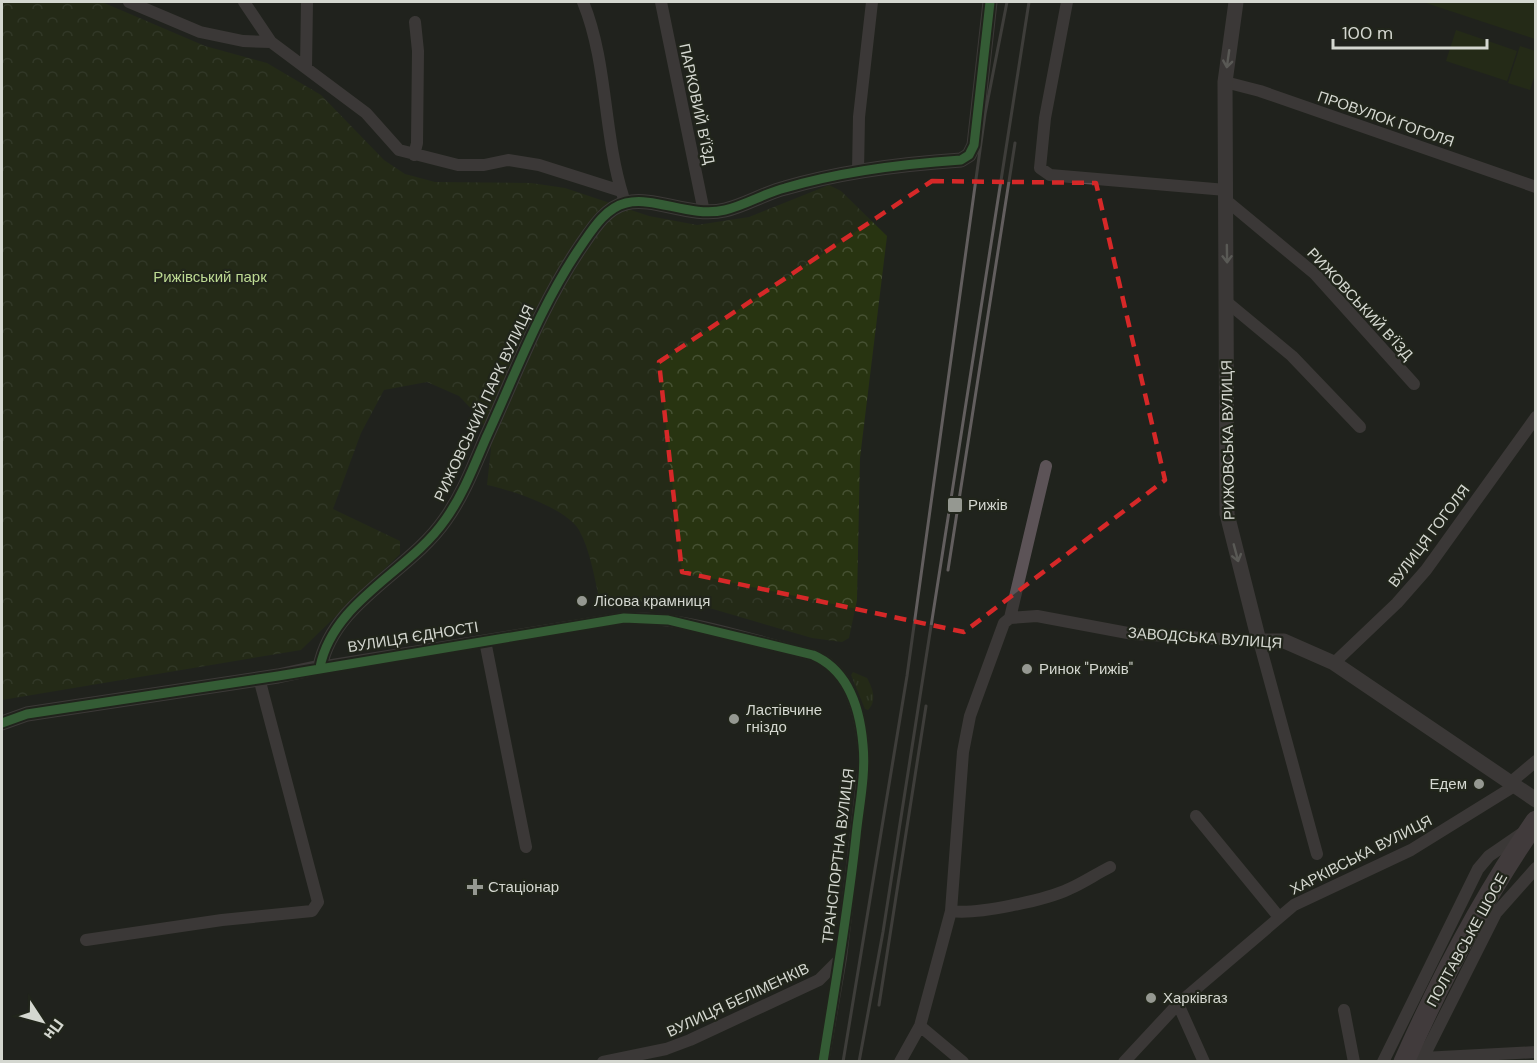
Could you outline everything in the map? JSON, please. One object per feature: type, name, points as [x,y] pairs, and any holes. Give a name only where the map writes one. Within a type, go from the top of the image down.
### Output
[{"type":"highway","name":"ПОЛТАВСЬКЕ ШОСЕ","points":[[1416,1060],[1445,974],[1488,896],[1534,824]]},
{"type":"street","points":[[129,2],[200,32],[243,41],[271,42]]},
{"type":"street","points":[[244,2],[271,42],[366,113],[399,150],[458,165],[484,165],[508,160],[539,165],[603,187],[623,197],[704,212],[725,210],[783,188],[858,171],[961,160],[969,155],[974,145],[990,2]]},
{"type":"street","points":[[306,68],[307,2]]},
{"type":"street","points":[[583,2],[594,28],[623,197]]},
{"type":"street","name":"ПАРКОВИЙ В’ЇЗД","points":[[661,2],[704,212]]},
{"type":"street","points":[[858,171],[859,117],[872,2]]},
{"type":"street","points":[[1067,2],[1045,118],[1040,168],[1050,175],[1226,195]]},
{"type":"street","name":"РИЖОВСЬКА ВУЛИЦЯ","points":[[1236,2],[1226,82],[1227,514],[1317,854]]},
{"type":"street","points":[[414,155],[418,51],[415,22]]},
{"type":"street","name":"ПРОВУЛОК ГОГОЛЯ","points":[[1226,82],[1260,91],[1536,187]]},
{"type":"street","name":"РИЖОВСЬКИЙ В’ЇЗД","points":[[1226,195],[1315,274],[1414,384]]},
{"type":"street","name":"РИЖОВСЬКИЙ ПАРК ВУЛИЦЯ","points":[[320,667],[323,650],[331,635],[351,612],[420,550],[445,520],[468,479],[533,327],[552,291],[601,219],[623,197]]},
{"type":"street","points":[[1228,303],[1292,356],[1360,427]]},
{"type":"street","name":"ВУЛИЦЯ ГОГОЛЯ","points":[[1334,663],[1397,603],[1426,570],[1536,417]]},
{"type":"street","points":[[900,1062],[920,1026],[951,911],[963,752],[970,716],[1004,623],[1010,618],[1046,466]]},
{"type":"street","name":"ЗАВОДСЬКА ВУЛИЦЯ","points":[[1010,618],[1037,616],[1133,634],[1284,641],[1334,663],[1536,800]]},
{"type":"street","name":"ВУЛИЦЯ ЄДНОСТІ","points":[[2,723],[27,714],[624,618],[645,617],[685,623],[813,655],[828,662]]},
{"type":"street","name":"ВУЛИЦЯ ЄДНОСТІ","points":[[485,641],[526,847]]},
{"type":"street","name":"ТРАНСПОРТНА ВУЛИЦЯ","points":[[823,1062],[841,958],[864,764],[863,745],[852,696],[843,678],[828,662]]},
{"type":"street","points":[[86,940],[222,920],[312,911],[316,908],[318,902],[259,678]]},
{"type":"street","name":"ХАРКІВСЬКА ВУЛИЦЯ","points":[[1124,1062],[1178,1004],[1294,905],[1411,850],[1514,783],[1536,761]]},
{"type":"street","points":[[1196,816],[1279,917]]},
{"type":"street","points":[[1383,1062],[1478,869],[1489,856],[1534,824]]},
{"type":"street","points":[[951,911],[963,913],[982,911],[1055,894],[1110,867]]},
{"type":"street","points":[[1416,1060],[1496,913],[1536,868]]},
{"type":"street","name":"ВУЛИЦЯ БЕЛІМЕНКІВ","points":[[603,1062],[666,1049],[690,1040],[819,980],[841,958]]},
{"type":"street","points":[[1178,1004],[1204,1062]]},
{"type":"street","points":[[1344,1010],[1354,1062]]},
{"type":"street","points":[[920,1026],[963,1062]]},
{"type":"street","points":[[1416,1060],[1536,1052]]},
{"type":"highlighted area","points":[[932,181],[1096,183],[1165,480],[964,632],[682,572],[659,362]]},
{"type":"green space","name":"Рижівський парк","points":[[2,2],[102,2],[205,46],[267,63],[321,95],[384,160],[405,174],[435,182],[531,183],[565,188],[649,216],[697,225],[749,217],[829,185],[841,191],[887,236],[860,458],[857,600],[849,638],[842,642],[812,638],[706,607],[599,598],[589,555],[579,530],[563,514],[551,507],[510,491],[487,485],[491,449],[481,419],[459,396],[427,382],[384,390],[361,433],[333,509],[400,541],[400,554],[301,650],[2,700]]},
{"type":"green space","points":[[1423,2],[1535,2],[1535,39]]},
{"type":"green space","points":[[1456,30],[1517,51],[1507,81],[1446,61]]},
{"type":"green space","points":[[1520,46],[1535,51],[1535,74],[1530,90],[1508,83]]},
{"type":"green space","points":[[853,672],[867,678],[871,686],[873,699],[868,710],[865,709],[851,675]]},
{"type":"railway","points":[[843,1062],[907,676],[985,114],[1007,2]]},
{"type":"railway","points":[[859,1062],[883,932],[1029,2]]},
{"type":"railway","points":[[948,570],[1015,143]]},
{"type":"railway","points":[[879,1005],[926,706]]},
{"type":"cycle path","points":[[320,667],[328,644],[340,624],[356,605],[430,539],[457,501],[553,292],[581,246],[605,215],[618,206],[637,202],[699,211],[725,210],[778,190],[829,177],[894,166],[961,160],[969,155],[974,145],[990,2]]},
{"type":"cycle path","points":[[2,723],[27,714],[278,676],[624,618],[668,620],[813,655],[835,670],[850,692],[859,718],[864,756],[849,893],[823,1062]]},
{"type":"place","name":"Рижів","points":[[955,505]]},
{"type":"place","name":"Лісова крамниця","points":[[582,601]]},
{"type":"place","name":"Ринок \"Рижів\"","points":[[1027,669]]},
{"type":"place","name":"Ластівчине гніздо","points":[[734,719]]},
{"type":"place","name":"Едем","points":[[1479,784]]},
{"type":"place","name":"Стаціонар","points":[[475,887]]},
{"type":"place","name":"Харківгаз","points":[[1151,998]]}]
